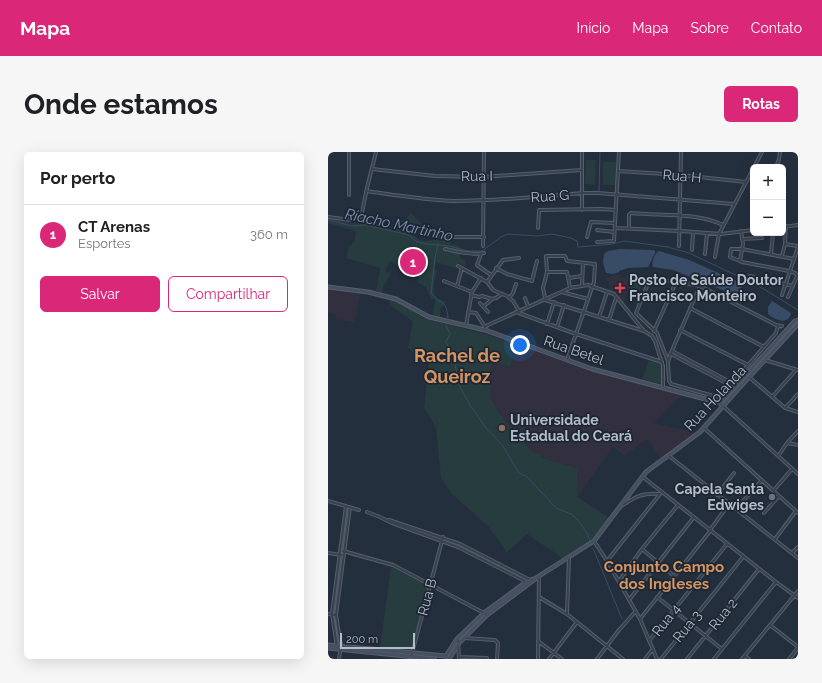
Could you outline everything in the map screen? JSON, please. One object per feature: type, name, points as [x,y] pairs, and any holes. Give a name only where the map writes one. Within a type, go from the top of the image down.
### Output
[{"type":"street","points":[[349,152],[349,194]]},
{"type":"street","points":[[328,217],[351,220],[360,218],[362,215],[376,152]]},
{"type":"street","points":[[483,246],[484,152]]},
{"type":"street","points":[[582,152],[582,210]]},
{"type":"street","points":[[597,242],[613,242],[619,152]]},
{"type":"street","points":[[679,246],[681,152]]},
{"type":"street","points":[[756,164],[762,152]]},
{"type":"street","points":[[777,164],[780,152]]},
{"type":"street","name":"Rua I","points":[[372,169],[435,176],[483,177],[582,170]]},
{"type":"street","name":"Rua H","points":[[618,171],[680,175],[746,182]]},
{"type":"street","points":[[715,257],[719,234],[750,175]]},
{"type":"street","name":"Rua G","points":[[366,192],[437,200],[483,200],[583,193],[617,194],[734,204]]},
{"type":"street","points":[[538,228],[539,210],[616,210]]},
{"type":"street","points":[[629,229],[629,215],[631,213],[680,216],[709,220],[723,225]]},
{"type":"street","points":[[588,237],[591,222],[615,223]]},
{"type":"street","points":[[786,226],[798,225]]},
{"type":"street","points":[[615,228],[719,234],[750,230]]},
{"type":"street","points":[[597,230],[614,232]]},
{"type":"street","points":[[692,250],[693,232]]},
{"type":"street","points":[[740,261],[742,248],[741,232]]},
{"type":"street","points":[[705,254],[707,233]]},
{"type":"street","points":[[771,254],[773,236]]},
{"type":"street","points":[[782,256],[785,236]]},
{"type":"street","points":[[440,237],[484,237]]},
{"type":"street","points":[[742,239],[762,238]]},
{"type":"street","points":[[782,295],[798,246],[785,244]]},
{"type":"street","points":[[788,297],[798,276],[795,273],[740,261],[730,257],[731,249],[742,248],[794,259]]},
{"type":"street","points":[[445,249],[481,254],[484,253]]},
{"type":"street","points":[[481,254],[477,263],[478,266],[491,275]]},
{"type":"street","points":[[545,299],[543,288],[547,272],[546,256],[565,256],[567,261],[594,263],[595,277],[567,360]]},
{"type":"street","points":[[487,282],[502,260],[519,258]]},
{"type":"street","points":[[496,268],[507,274],[532,281],[537,261]]},
{"type":"street","points":[[582,262],[582,286]]},
{"type":"street","points":[[458,266],[481,278],[487,282],[493,290],[509,298],[514,303],[517,312],[547,324],[662,362]]},
{"type":"street","points":[[457,286],[462,268]]},
{"type":"street","points":[[547,272],[567,272],[570,288]]},
{"type":"street","points":[[569,278],[582,276]]},
{"type":"street","points":[[750,276],[793,286]]},
{"type":"street","points":[[466,325],[472,293],[481,278]]},
{"type":"street","points":[[668,362],[659,337],[636,312],[651,281],[653,280],[700,286],[782,328]]},
{"type":"street","points":[[444,281],[479,297],[482,296],[492,299]]},
{"type":"street","points":[[654,331],[676,282]]},
{"type":"street","points":[[509,298],[513,293],[516,284]]},
{"type":"street","points":[[468,312],[476,313],[485,328],[528,306],[570,288],[588,285],[614,294],[644,331]]},
{"type":"street","points":[[668,362],[680,330],[700,286]]},
{"type":"street","name":"Rua Betel","points":[[328,287],[368,292],[392,298],[405,303],[429,317],[485,328],[592,369],[720,403],[723,406]]},
{"type":"street","points":[[561,292],[588,299]]},
{"type":"street","points":[[600,317],[607,292]]},
{"type":"street","points":[[484,306],[492,299],[502,294]]},
{"type":"street","points":[[609,320],[616,297]]},
{"type":"street","points":[[525,298],[528,306]]},
{"type":"street","points":[[545,299],[644,331],[652,336],[655,340],[662,362],[663,387]]},
{"type":"street","points":[[547,324],[554,302]]},
{"type":"street","points":[[480,303],[488,312]]},
{"type":"street","points":[[557,327],[564,305]]},
{"type":"street","points":[[690,308],[764,347]]},
{"type":"street","name":"Rua Holanda","points":[[668,362],[669,382],[671,384],[722,396],[776,333],[782,328],[798,320]]},
{"type":"street","name":"Rua Holanda","points":[[448,658],[458,638],[486,614],[531,580],[594,541],[642,476],[650,468],[695,437],[798,324]]},
{"type":"street","name":"Rua Holanda","points":[[720,403],[782,328]]},
{"type":"street","points":[[680,330],[748,365]]},
{"type":"street","points":[[665,353],[671,354],[731,384]]},
{"type":"street","points":[[765,360],[797,370],[772,397]]},
{"type":"street","points":[[749,377],[785,408],[798,412]]},
{"type":"street","points":[[785,408],[798,394]]},
{"type":"street","points":[[723,406],[779,455],[798,474]]},
{"type":"street","points":[[704,428],[797,512],[775,539]]},
{"type":"street","points":[[779,455],[798,431]]},
{"type":"street","points":[[788,443],[798,445]]},
{"type":"street","points":[[668,455],[798,558]]},
{"type":"street","points":[[774,490],[792,468]]},
{"type":"street","points":[[717,494],[734,473]]},
{"type":"street","points":[[642,476],[661,494],[678,504],[727,544],[798,598]]},
{"type":"street","points":[[736,509],[762,480]]},
{"type":"street","points":[[620,507],[634,497],[648,494],[661,494]]},
{"type":"street","points":[[607,561],[661,494]]},
{"type":"street","points":[[764,513],[779,496]]},
{"type":"street","points":[[328,501],[359,510]]},
{"type":"street","points":[[619,581],[642,549],[678,504]]},
{"type":"street","points":[[640,619],[729,504]]},
{"type":"street","points":[[339,647],[332,614],[346,506]]},
{"type":"street","points":[[339,659],[336,615],[350,507]]},
{"type":"street","points":[[367,512],[473,550],[531,580]]},
{"type":"street","points":[[629,600],[694,517]]},
{"type":"street","points":[[388,520],[392,523],[473,554],[527,583]]},
{"type":"street","name":"Rua B","points":[[411,655],[443,538]]},
{"type":"street","points":[[594,541],[619,581],[640,619],[658,659]]},
{"type":"street","name":"Rua 4","points":[[649,641],[727,544]]},
{"type":"street","points":[[792,553],[798,547]]},
{"type":"street","points":[[642,549],[674,576]]},
{"type":"street","points":[[344,551],[393,565],[486,614]]},
{"type":"street","points":[[328,553],[343,555]]},
{"type":"street","points":[[567,614],[569,556]]},
{"type":"street","name":"Rua 3","points":[[661,659],[743,556]]},
{"type":"street","name":"Rua 2","points":[[687,659],[759,569]]},
{"type":"street","points":[[538,659],[539,576]]},
{"type":"street","points":[[714,659],[776,582]]},
{"type":"street","points":[[742,659],[798,591]]},
{"type":"street","points":[[539,597],[567,614],[623,659]]},
{"type":"street","points":[[657,597],[722,649]]},
{"type":"street","points":[[597,659],[636,612]]},
{"type":"street","points":[[328,614],[336,615]]},
{"type":"street","name":"Rua Holanda","points":[[448,658],[463,638],[486,614]]},
{"type":"street","points":[[549,659],[577,622]]},
{"type":"street","points":[[770,625],[798,648],[789,659]]},
{"type":"street","points":[[458,638],[459,658],[487,658]]},
{"type":"street","points":[[463,638],[495,640],[498,643],[497,659]]},
{"type":"street","points":[[538,641],[562,659]]},
{"type":"street","points":[[328,645],[448,658]]},
{"type":"street","points":[[328,648],[339,647]]},
{"type":"street","points":[[645,659],[653,649]]},
{"type":"street","points":[[411,655],[434,659]]},
{"type":"street","points":[[745,656],[749,659]]},
{"type":"shaded area","name":"Posto de Saúde Doutor Francisco Monteiro","points":[[617,275],[632,281],[623,303],[616,293],[610,290],[612,287],[605,278]]},
{"type":"shaded area","points":[[328,289],[360,294],[355,320],[352,322],[336,319],[336,314],[328,312]]},
{"type":"shaded area","points":[[515,344],[599,373],[682,395],[654,423],[697,433],[660,458],[647,439],[625,455],[613,447],[577,497],[577,468],[548,460],[532,451],[501,416],[490,397],[490,376],[493,360],[511,367]]},
{"type":"green space","points":[[586,160],[596,160],[595,185],[585,184]]},
{"type":"green space","points":[[603,162],[616,162],[616,185],[603,185]]},
{"type":"green space","points":[[410,214],[412,214],[422,224],[421,230],[415,230],[413,233],[414,236],[424,241],[451,238],[451,244],[460,246],[460,258],[466,261],[465,266],[460,263],[457,264],[455,268],[436,262],[435,269],[437,270],[434,292],[438,299],[446,301],[440,309],[440,318],[433,316],[435,300],[433,298],[432,301],[426,287],[417,282],[419,277],[390,261],[385,271],[391,273],[383,287],[382,293],[376,291],[380,268],[346,258],[349,246],[354,243],[356,232],[328,223],[328,218],[351,223],[385,224],[385,228],[392,229],[396,222],[405,220]]},
{"type":"green space","points":[[629,271],[645,278],[638,294],[628,290],[632,281],[626,278]]},
{"type":"green space","points":[[389,299],[399,303],[426,319],[485,334],[515,344],[511,367],[493,361],[490,376],[490,397],[501,416],[532,451],[548,460],[577,468],[577,497],[609,518],[592,539],[562,559],[560,556],[527,534],[506,553],[488,526],[451,493],[441,478],[436,428],[424,407],[429,365],[408,348],[413,322],[392,306]]},
{"type":"green space","points":[[649,360],[661,364],[661,384],[642,379]]},
{"type":"green space","points":[[391,567],[427,585],[428,587],[411,650],[409,651],[380,648]]},
{"type":"water","points":[[619,249],[653,250],[655,253],[648,267],[628,268],[613,274],[606,273],[603,262],[604,254],[608,251]]},
{"type":"water","points":[[659,251],[689,260],[741,283],[742,286],[737,295],[735,295],[673,270],[653,267],[654,258]]},
{"type":"water","points":[[772,301],[791,313],[787,319],[781,321],[768,314],[768,307]]},
{"type":"waterway","points":[[599,191],[600,152]]},
{"type":"waterway","name":"Riacho Martinho","points":[[328,220],[352,226],[366,225],[409,235],[416,241],[426,244],[449,246],[468,251],[482,251],[501,237],[508,234],[538,236],[552,234],[571,238],[577,241],[578,247],[613,244],[624,241],[668,247],[689,253],[757,285],[798,310]]},
{"type":"waterway","points":[[438,244],[431,293],[446,307],[448,318]]},
{"type":"waterway","points":[[446,326],[450,334],[446,342],[453,354],[459,385],[470,405],[486,428],[503,446],[519,473],[527,477],[556,508],[571,514],[578,520],[587,533],[590,541]]},
{"type":"waterway","points":[[593,548],[622,619]]},
{"type":"place","name":"CT Arenas","points":[[413,262]]},
{"type":"place","name":"Posto de Saúde Doutor Francisco Monteiro","points":[[620,288]]},
{"type":"place","name":"Universidade Estadual do Ceará","points":[[502,428]]},
{"type":"place","name":"Capela Santa Edwiges","points":[[772,497]]},
{"type":"district","name":"Rachel de Queiroz","points":[[457,366]]},
{"type":"district","name":"Conjunto Campo dos Ingleses","points":[[664,576]]}]
